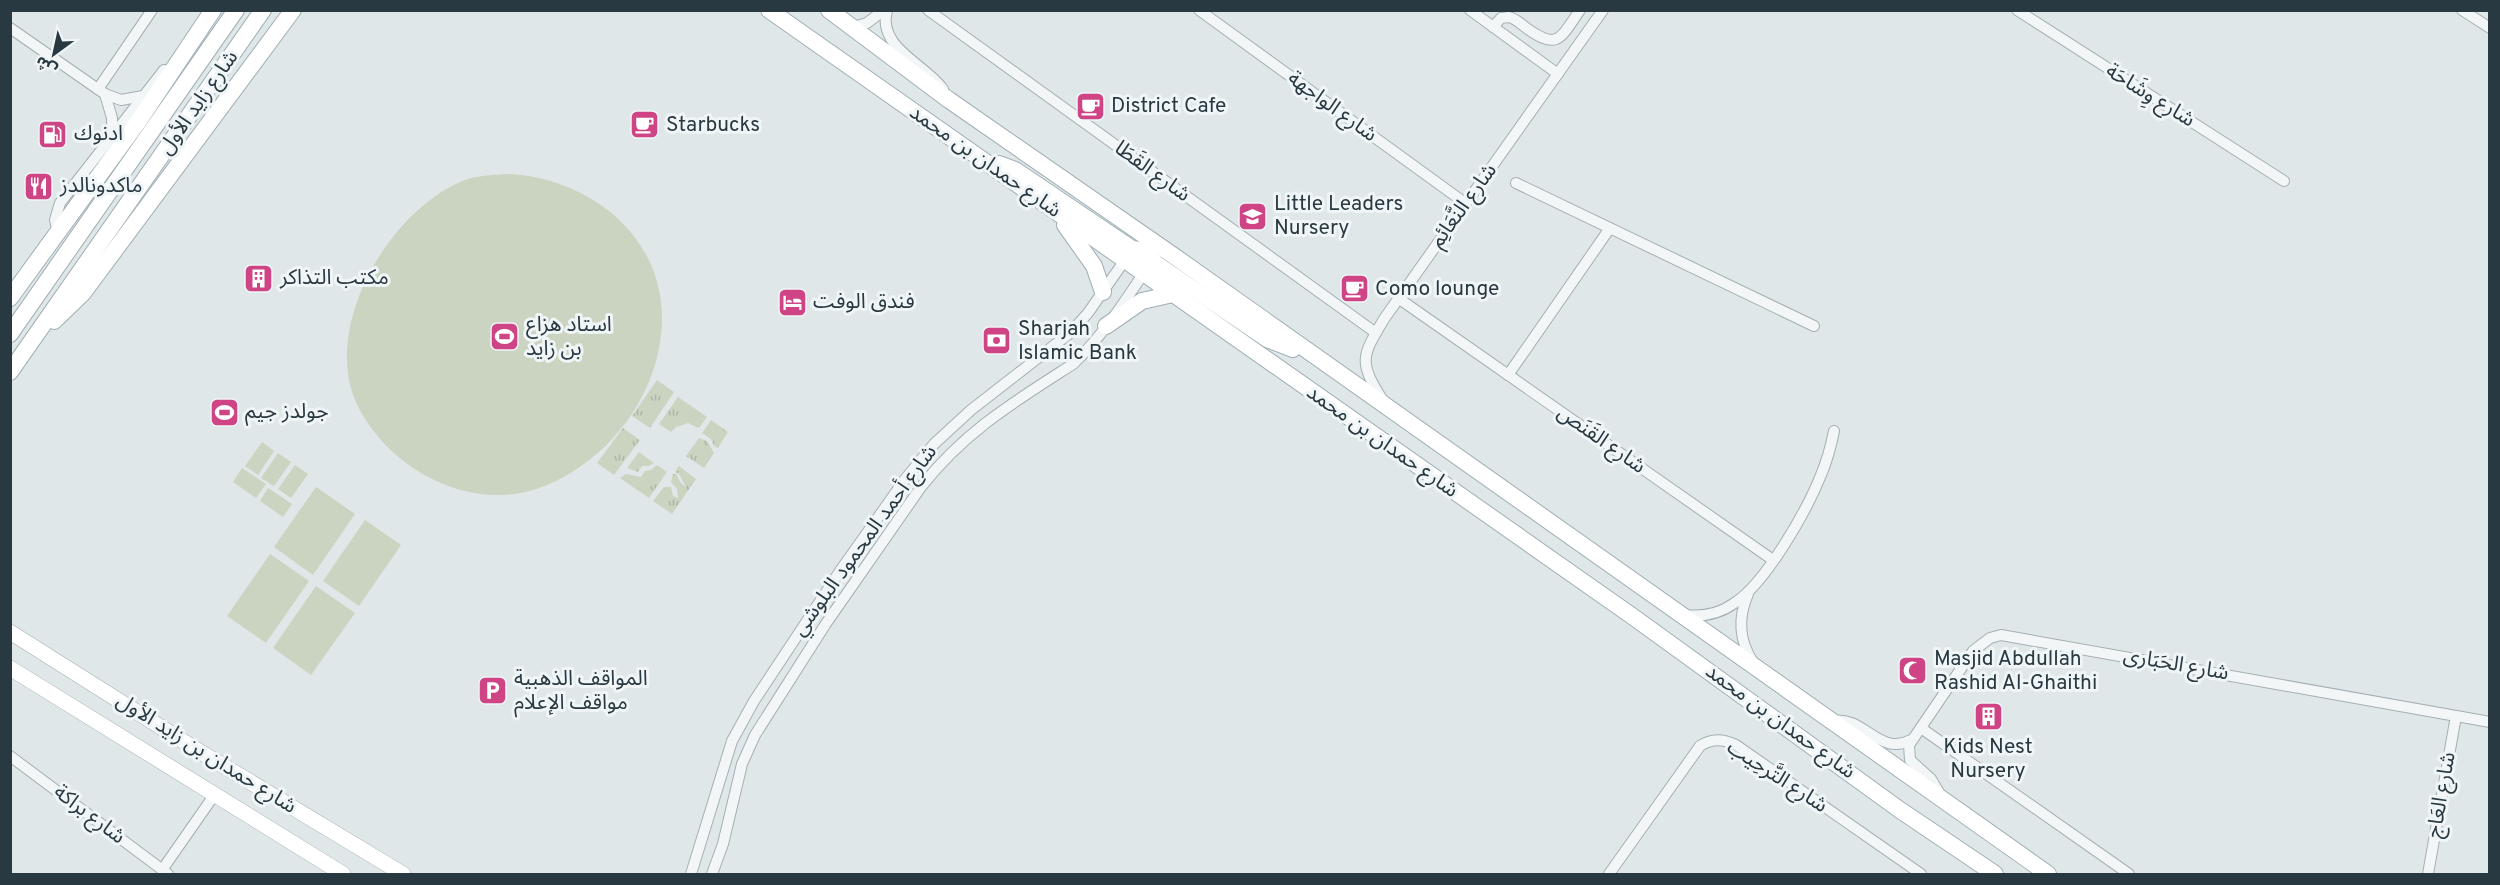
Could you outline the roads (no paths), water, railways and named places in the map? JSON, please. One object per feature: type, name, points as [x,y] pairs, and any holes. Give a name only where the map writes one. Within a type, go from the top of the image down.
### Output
[{"type":"main road","points":[[10,298],[138,122],[213,10]]},
{"type":"main road","name":"شارع زايد الأول","points":[[10,334],[236,10]]},
{"type":"main road","name":"شارع زايد الأول","points":[[10,372],[263,10]]},
{"type":"main road","points":[[33,338],[83,293],[293,10]]},
{"type":"main road","name":"شارع حمدان بن محمد","points":[[769,10],[1053,210],[1128,255],[1152,260],[1308,352],[2048,874]]},
{"type":"main road","name":"شارع حمدان بن محمد","points":[[829,10],[949,100],[1143,235],[1152,260],[1173,294],[1632,616],[1900,810],[1995,874]]},
{"type":"main road","points":[[986,164],[1008,166],[1128,255],[1144,251],[1152,260]]},
{"type":"main road","points":[[1053,210],[1088,255],[1103,292]]},
{"type":"main road","points":[[1106,326],[1142,301],[1173,294]]},
{"type":"main road","name":"شارع حمدان بن زايد الأول","points":[[10,632],[403,874]]},
{"type":"main road","name":"شارع حمدان بن زايد الأول","points":[[10,668],[343,874]]},
{"type":"street","points":[[101,92],[152,10]]},
{"type":"street","points":[[853,27],[867,23],[886,10]]},
{"type":"street","points":[[886,10],[885,29],[893,45],[932,76],[949,100]]},
{"type":"street","name":"شارع القَطَا","points":[[928,10],[1376,333]]},
{"type":"street","name":"شارع الواجهة","points":[[1199,10],[1466,203]]},
{"type":"street","points":[[1470,10],[1558,74]]},
{"type":"street","points":[[1493,27],[1501,18],[1509,17],[1543,39],[1552,41],[1561,37],[1580,10]]},
{"type":"street","name":"شارع النَّعَائِم","points":[[1389,410],[1368,376],[1365,366],[1365,355],[1376,333],[1398,298],[1604,10]]},
{"type":"street","name":"شارع وِشَاحَة","points":[[2017,10],[2284,181]]},
{"type":"street","points":[[2462,10],[2490,28]]},
{"type":"street","points":[[12,31],[101,92],[121,100],[143,96]]},
{"type":"street","points":[[58,233],[55,220],[60,203],[112,134],[195,37]]},
{"type":"street","points":[[101,92],[112,118],[112,134]]},
{"type":"street","points":[[1516,183],[1814,326]]},
{"type":"street","points":[[1508,375],[1610,228]]},
{"type":"street","name":"شارع أحمد المحمود البلوشي","points":[[691,874],[726,758],[740,725],[809,616],[892,496],[947,430],[1058,344],[1079,324],[1143,235]]},
{"type":"street","name":"شارع أحمد المحمود البلوشي","points":[[712,874],[723,844],[742,764],[755,735],[825,626],[921,487],[933,472],[986,421],[1072,364],[1106,326],[1152,260]]},
{"type":"street","name":"شارع القَنَص","points":[[1398,298],[1773,560]]},
{"type":"street","points":[[1681,615],[1703,615],[1724,609],[1750,590],[1773,560],[1821,477],[1834,431]]},
{"type":"street","points":[[1750,590],[1741,616],[1741,630],[1746,650],[1756,667]]},
{"type":"street","name":"شارع الحَبَارى","points":[[1911,740],[1973,651],[1981,643],[2001,635],[2490,722]]},
{"type":"street","name":"شارع العَاج","points":[[2428,874],[2456,716]]},
{"type":"street","points":[[1831,721],[1843,720],[1854,723],[1887,744],[1899,744],[1911,740]]},
{"type":"street","points":[[1921,728],[2117,871],[2129,874]]},
{"type":"street","name":"شارع التَّرحِيب","points":[[1610,874],[1700,746],[1708,741],[1718,740],[1736,745],[1921,874]]},
{"type":"street","points":[[1911,740],[1908,750],[1910,760],[1930,779],[1941,798]]},
{"type":"street","name":"شارع براكة","points":[[10,756],[165,872]]},
{"type":"street","points":[[165,872],[215,794]]},
{"type":"place","name":"District Cafe","points":[[1090,106]]},
{"type":"place","name":"Starbucks","points":[[645,125]]},
{"type":"place","name":"ادنوك","points":[[53,134]]},
{"type":"place","name":"ماكدونالدز","points":[[39,186]]},
{"type":"place","name":"Little Leaders Nursery","points":[[1253,216]]},
{"type":"place","name":"مكتب التذاكر","points":[[259,278]]},
{"type":"place","name":"Como lounge","points":[[1354,289]]},
{"type":"place","name":"فندق الوفت","points":[[792,302]]},
{"type":"place","name":"استاد هزاع بن زايد","points":[[505,337]]},
{"type":"place","name":"Sharjah Islamic Bank","points":[[997,341]]},
{"type":"place","name":"جولدز جيم","points":[[224,412]]},
{"type":"place","name":"Masjid Abdullah Rashid Al-Ghaithi","points":[[1913,671]]},
{"type":"place","name":"المواقف الذهبية مواقف الإعلام","points":[[493,691]]},
{"type":"place","name":"Kids Nest Nursery","points":[[1988,716]]}]
